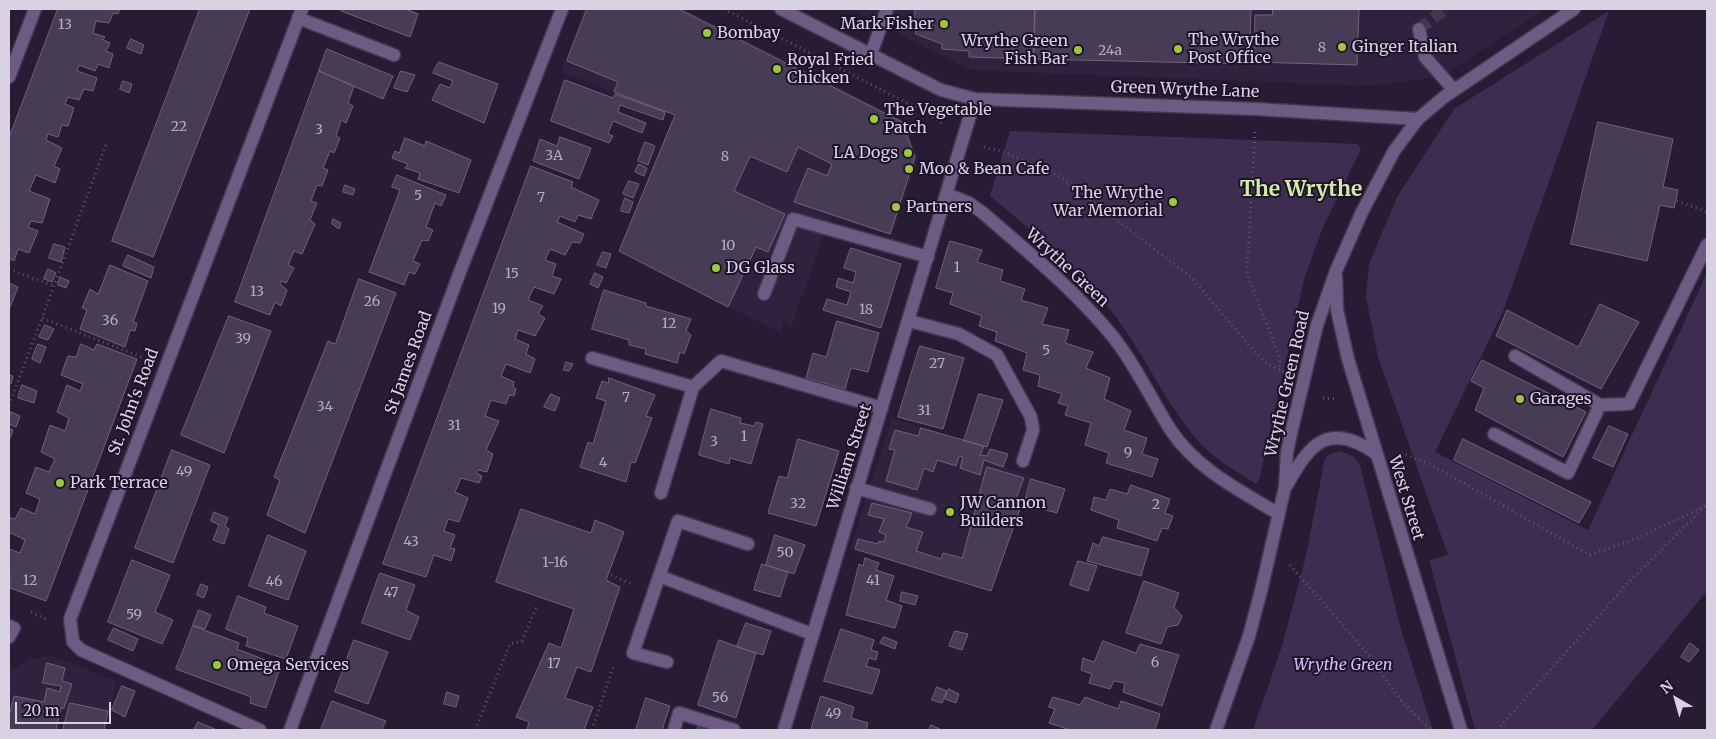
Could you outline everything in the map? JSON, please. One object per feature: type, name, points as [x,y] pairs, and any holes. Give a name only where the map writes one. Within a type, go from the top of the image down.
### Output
[{"type":"street","points":[[9,77],[35,9]]},
{"type":"street","name":"St James Road","points":[[290,730],[458,277],[562,9]]},
{"type":"street","name":"Green Wrythe Lane","points":[[781,9],[941,90],[975,99],[1256,109],[1418,119]]},
{"type":"street","points":[[871,54],[887,9]]},
{"type":"street","points":[[1418,119],[1454,90],[1570,10]]},
{"type":"street","points":[[300,14],[394,55]]},
{"type":"street","name":"St. John's Road","points":[[70,620],[300,14]]},
{"type":"street","points":[[1419,28],[1425,56],[1454,90]]},
{"type":"street","points":[[947,194],[975,99]]},
{"type":"street","name":"Wrythe Green Road","points":[[1216,730],[1248,636],[1286,488],[1287,452],[1317,325],[1336,272],[1362,212],[1394,151],[1418,119]]},
{"type":"street","name":"William Street","points":[[784,730],[856,488],[947,194]]},
{"type":"street","name":"Wrythe Green","points":[[947,194],[983,213],[1077,295],[1116,340],[1171,430],[1198,462],[1212,473],[1279,514]]},
{"type":"street","points":[[764,294],[793,219],[928,258]]},
{"type":"street","points":[[1515,356],[1600,405],[1629,404],[1707,245]]},
{"type":"street","name":"West Street","points":[[1336,272],[1337,310],[1340,329],[1375,453],[1461,730]]},
{"type":"street","points":[[909,321],[959,334],[997,355],[1031,417],[1032,430],[1023,462]]},
{"type":"street","points":[[592,358],[693,387]]},
{"type":"street","points":[[661,493],[693,387],[721,361],[882,408]]},
{"type":"street","points":[[1494,434],[1568,473],[1600,405]]},
{"type":"street","points":[[1286,488],[1308,452],[1322,440],[1331,437],[1344,437],[1361,443],[1375,453]]},
{"type":"street","points":[[856,488],[930,509]]},
{"type":"street","points":[[667,662],[632,653],[678,521],[748,544]]},
{"type":"street","points":[[659,576],[812,634]]},
{"type":"street","points":[[70,620],[72,642],[81,650],[260,730]]},
{"type":"street","points":[[674,730],[679,713],[734,730]]},
{"type":"path","points":[[724,9],[920,110],[940,121],[946,129]]},
{"type":"path","points":[[982,147],[1001,152],[1061,177],[1192,278],[1252,349],[1268,364],[1280,371],[1278,355],[1247,274],[1256,109]]},
{"type":"path","points":[[9,405],[106,145]]},
{"type":"path","points":[[1677,201],[1707,212]]},
{"type":"path","points":[[9,268],[54,286]]},
{"type":"path","points":[[42,318],[165,366]]},
{"type":"path","points":[[1317,397],[1346,400]]},
{"type":"path","points":[[1400,452],[1428,463],[1590,555],[1638,538],[1707,504]]},
{"type":"path","points":[[1497,730],[1627,584],[1707,504]]},
{"type":"path","points":[[1270,549],[1286,560],[1368,654],[1402,702],[1431,730]]},
{"type":"path","points":[[10,630],[22,608],[49,620],[70,620]]},
{"type":"path","points":[[475,730],[510,644],[522,641],[536,608]]},
{"type":"path","points":[[592,730],[619,649],[632,653]]},
{"type":"shaded area","points":[[585,9],[684,9],[903,120],[918,158],[892,236],[830,217],[792,325],[784,321],[781,333],[619,251],[675,115],[561,72]]},
{"type":"shaded area","points":[[851,9],[1544,9],[1441,77],[1366,86],[970,70]]},
{"type":"shaded area","points":[[892,418],[1008,454],[1004,467],[1031,476],[991,591],[850,549]]},
{"type":"shaded area","points":[[52,656],[116,681],[106,730],[9,730],[9,667],[13,669],[30,659]]},
{"type":"green space","points":[[1609,11],[1504,309],[1435,452],[1588,530],[1707,273],[1707,591],[1592,730],[1475,730],[1429,560],[1448,555],[1378,357],[1366,297],[1369,264],[1397,197],[1454,109]]},
{"type":"green space","points":[[1010,131],[1358,144],[1361,149],[1323,227],[1304,279],[1259,480],[1256,484],[1222,462],[1199,443],[1171,404],[1131,339],[1096,292],[1037,235],[990,196]]},
{"type":"green space","name":"Wrythe Green","points":[[1339,451],[1353,456],[1360,465],[1400,626],[1433,730],[1253,730],[1282,646],[1305,560],[1325,458]]},
{"type":"building","points":[[58,9],[120,9],[118,14],[113,13],[109,23],[96,21],[93,33],[105,37],[103,40],[110,43],[106,51],[113,54],[109,68],[98,64],[95,71],[79,65],[77,71],[97,78],[93,91],[84,89],[79,100],[68,97],[65,104],[74,108],[68,126],[62,125],[58,137],[48,134],[46,140],[62,148],[54,166],[60,169],[55,183],[36,175],[29,191],[50,199],[42,223],[31,221],[28,227],[38,231],[29,253],[18,249],[14,261],[9,258],[9,138]]},
{"type":"building","points":[[200,9],[250,9],[153,257],[112,241]]},
{"type":"building","points":[[342,9],[406,9],[418,14],[410,37],[341,11]]},
{"type":"building","points":[[587,9],[679,9],[902,122],[915,157],[890,234],[794,202],[808,168],[827,176],[832,164],[798,147],[787,172],[750,156],[734,191],[785,214],[768,252],[756,247],[728,307],[619,251],[675,115],[614,92],[618,82],[567,61]]},
{"type":"building","points":[[915,9],[1035,9],[1034,59],[969,57],[969,51],[942,49],[942,44],[916,34]]},
{"type":"building","points":[[1035,9],[1251,9],[1249,64],[1034,59]]},
{"type":"building","points":[[1273,9],[1359,9],[1357,65],[1254,62],[1255,15],[1272,15]]},
{"type":"building","points":[[131,39],[144,45],[141,54],[127,48]]},
{"type":"building","points":[[327,49],[393,76],[383,99],[319,71]]},
{"type":"building","points":[[439,62],[498,84],[484,123],[432,100],[440,84],[450,88],[453,81],[433,73]]},
{"type":"building","points":[[319,71],[354,86],[348,103],[353,106],[346,123],[341,120],[336,136],[340,138],[334,153],[330,151],[323,168],[328,170],[322,186],[317,185],[311,201],[317,203],[310,220],[315,224],[302,254],[294,251],[288,265],[294,268],[286,283],[281,281],[280,284],[287,290],[281,306],[275,302],[270,315],[235,302]]},
{"type":"building","points":[[401,71],[415,75],[407,92],[394,88]]},
{"type":"building","points":[[565,80],[613,98],[615,94],[665,112],[663,120],[620,105],[618,112],[646,123],[642,133],[613,121],[608,134],[613,136],[609,143],[551,121]]},
{"type":"building","points":[[123,81],[132,84],[129,93],[120,89]]},
{"type":"building","points":[[1598,122],[1673,139],[1663,187],[1678,190],[1674,208],[1660,205],[1647,261],[1571,244]]},
{"type":"building","points":[[560,137],[591,148],[579,179],[533,161],[540,139],[557,146]]},
{"type":"building","points":[[405,138],[425,146],[426,141],[471,160],[459,193],[418,179],[420,173],[405,168],[408,164],[392,158],[395,151],[399,153]]},
{"type":"building","points":[[645,142],[655,146],[648,165],[638,161]]},
{"type":"building","points":[[639,164],[647,168],[644,176],[635,172]]},
{"type":"building","points":[[531,166],[573,182],[571,187],[599,200],[591,219],[578,215],[575,222],[560,216],[557,222],[584,234],[580,243],[572,242],[565,255],[550,249],[545,260],[556,264],[552,276],[561,279],[554,294],[534,287],[528,300],[543,306],[538,314],[545,318],[535,336],[518,330],[515,339],[529,345],[526,354],[535,359],[530,373],[506,364],[501,376],[514,382],[513,386],[516,389],[514,396],[509,395],[506,404],[491,400],[485,416],[499,421],[486,450],[493,454],[487,472],[478,470],[476,473],[482,476],[479,483],[461,478],[455,492],[468,498],[459,522],[448,519],[444,531],[455,535],[450,548],[455,549],[451,561],[434,555],[426,577],[383,564]]},
{"type":"building","points":[[397,175],[446,195],[441,206],[435,203],[426,227],[433,230],[428,241],[422,240],[413,261],[420,264],[415,274],[409,272],[404,285],[369,272],[400,190],[392,187]]},
{"type":"building","points":[[629,181],[639,184],[633,198],[623,194]]},
{"type":"building","points":[[345,185],[355,189],[353,195],[343,192]]},
{"type":"building","points":[[625,198],[633,202],[629,213],[621,211]]},
{"type":"building","points":[[333,219],[341,223],[339,229],[332,224]]},
{"type":"building","points":[[950,241],[982,250],[977,262],[1003,270],[1000,281],[1025,289],[1021,300],[1048,308],[1042,324],[1069,330],[1065,343],[1093,352],[1086,368],[1110,378],[1104,399],[1131,411],[1124,430],[1147,438],[1142,454],[1158,459],[1152,477],[1106,463],[1109,453],[1085,445],[1091,423],[1065,415],[1068,406],[1058,403],[1062,394],[1038,386],[1040,375],[1023,370],[1027,353],[995,341],[997,332],[979,326],[982,316],[950,304],[953,293],[936,288]]},
{"type":"building","points":[[54,244],[65,247],[61,262],[49,258]]},
{"type":"building","points":[[851,248],[901,264],[881,328],[823,310],[827,299],[847,305],[851,292],[836,287],[838,278],[853,283],[856,272],[844,268]]},
{"type":"building","points":[[603,252],[611,254],[606,268],[597,265]]},
{"type":"building","points":[[128,255],[154,267],[151,278],[123,266]]},
{"type":"building","points":[[110,265],[148,281],[133,322],[137,323],[135,331],[130,330],[125,347],[80,329],[87,310],[82,308],[90,289],[98,294]]},
{"type":"building","points":[[48,269],[56,273],[52,282],[44,279]]},
{"type":"building","points":[[595,273],[603,277],[598,288],[590,284]]},
{"type":"building","points":[[60,277],[69,281],[66,288],[58,285]]},
{"type":"building","points":[[359,279],[396,293],[305,533],[267,515],[280,480],[274,477],[328,341],[335,344]]},
{"type":"building","points":[[9,283],[18,287],[9,310]]},
{"type":"building","points":[[604,290],[646,303],[646,306],[691,319],[686,331],[691,335],[684,354],[680,352],[677,363],[645,354],[646,349],[629,345],[629,340],[592,329]]},
{"type":"building","points":[[1600,304],[1639,322],[1601,389],[1496,336],[1507,310],[1578,347]]},
{"type":"building","points":[[229,316],[271,331],[224,453],[181,435]]},
{"type":"building","points":[[837,321],[879,333],[868,372],[851,368],[845,389],[806,378],[813,353],[826,357]]},
{"type":"building","points":[[45,325],[54,329],[48,340],[39,337]]},
{"type":"building","points":[[38,344],[46,347],[40,363],[32,359]]},
{"type":"building","name":"Park Terrace","points":[[81,344],[94,350],[97,344],[137,359],[46,601],[10,588],[9,549],[20,553],[25,540],[9,532],[9,518],[15,519],[21,508],[35,514],[40,499],[26,493],[36,467],[49,472],[55,459],[41,452],[50,425],[65,431],[69,418],[57,412],[67,385],[80,391],[83,384],[61,375],[68,356],[76,357]]},
{"type":"building","points":[[920,346],[964,358],[943,429],[898,417]]},
{"type":"building","name":"Garages","points":[[1482,360],[1586,412],[1563,457],[1475,410],[1484,388],[1471,381]]},
{"type":"building","points":[[566,362],[573,364],[569,371],[564,370]]},
{"type":"building","points":[[9,375],[13,376],[11,384],[9,384]]},
{"type":"building","points":[[609,378],[655,395],[646,416],[652,418],[635,463],[631,462],[626,482],[580,467],[588,442],[593,444],[606,401],[596,398],[602,381],[608,383]]},
{"type":"building","points":[[22,385],[37,391],[34,403],[18,398]]},
{"type":"building","points":[[551,394],[560,398],[555,411],[544,407]]},
{"type":"building","points":[[979,394],[1003,400],[987,447],[964,441]]},
{"type":"building","points":[[711,409],[741,418],[740,423],[754,426],[756,422],[763,424],[751,464],[730,458],[729,464],[699,455]]},
{"type":"building","points":[[11,412],[20,416],[16,427],[9,424]]},
{"type":"building","points":[[1609,426],[1628,434],[1613,467],[1593,458]]},
{"type":"building","points":[[9,428],[13,430],[9,441]]},
{"type":"building","points":[[921,428],[984,446],[980,455],[987,456],[990,449],[1008,454],[1003,467],[984,460],[980,475],[960,468],[963,457],[959,456],[956,466],[937,460],[933,472],[924,468],[917,490],[886,481],[895,450],[889,449],[895,430],[918,436]]},
{"type":"building","points":[[798,439],[839,451],[816,526],[768,513],[779,476],[787,478]]},
{"type":"building","points":[[1463,439],[1591,502],[1579,523],[1454,460]]},
{"type":"building","points":[[172,450],[210,465],[173,563],[135,548]]},
{"type":"building","points":[[987,467],[1024,478],[1015,501],[1022,503],[991,591],[855,549],[858,539],[878,544],[879,541],[884,542],[886,535],[879,532],[884,519],[868,515],[872,503],[912,513],[906,527],[923,532],[916,551],[941,559],[943,553],[962,558]]},
{"type":"building","points":[[1031,479],[1065,489],[1057,513],[1024,504]]},
{"type":"building","points":[[1131,485],[1170,499],[1165,513],[1173,516],[1168,529],[1162,528],[1157,541],[1117,528],[1119,520],[1091,510],[1094,497],[1106,500],[1110,489],[1127,494]]},
{"type":"building","points":[[521,509],[591,533],[595,520],[624,532],[606,580],[620,587],[591,672],[577,667],[565,698],[593,707],[584,730],[527,730],[529,722],[516,717],[549,643],[561,648],[574,609],[496,582]]},
{"type":"building","points":[[214,512],[228,518],[225,526],[229,529],[224,544],[213,540],[219,525],[211,521]]},
{"type":"building","points":[[268,535],[306,551],[288,600],[249,586]]},
{"type":"building","points":[[775,535],[805,545],[794,574],[766,565]]},
{"type":"building","points":[[1103,537],[1149,549],[1141,576],[1087,561],[1093,543],[1099,546]]},
{"type":"building","points":[[865,558],[879,563],[876,570],[894,576],[886,600],[902,606],[895,628],[846,615],[859,564],[863,566]]},
{"type":"building","points":[[132,560],[170,575],[155,612],[173,620],[162,644],[108,622]]},
{"type":"building","points":[[1078,561],[1097,566],[1088,591],[1070,585]]},
{"type":"building","points":[[762,564],[788,572],[780,597],[754,590]]},
{"type":"building","points":[[380,573],[415,585],[406,610],[419,617],[410,640],[362,623]]},
{"type":"building","points":[[1144,581],[1179,593],[1174,607],[1182,616],[1178,625],[1167,627],[1161,644],[1126,633]]},
{"type":"building","points":[[201,584],[208,587],[204,598],[197,595]]},
{"type":"building","points":[[902,592],[918,596],[915,605],[900,601]]},
{"type":"building","points":[[238,596],[266,607],[264,613],[298,626],[286,659],[246,646],[248,638],[226,629]]},
{"type":"building","points":[[199,610],[211,615],[205,629],[193,625]]},
{"type":"building","points":[[746,623],[771,631],[763,655],[737,647]]},
{"type":"building","points":[[193,626],[239,643],[237,649],[281,666],[266,708],[250,703],[251,697],[176,669]]},
{"type":"building","points":[[114,628],[138,639],[133,651],[108,640]]},
{"type":"building","points":[[841,629],[874,640],[871,650],[878,652],[876,660],[869,658],[866,666],[880,670],[872,694],[824,681]]},
{"type":"building","points":[[955,631],[968,634],[962,650],[949,646]]},
{"type":"building","points":[[884,637],[897,642],[895,649],[880,643]]},
{"type":"building","points":[[354,640],[388,652],[368,704],[335,692]]},
{"type":"building","points":[[719,640],[756,653],[736,718],[698,705]]},
{"type":"building","points":[[1103,641],[1136,653],[1140,644],[1179,655],[1162,706],[1123,692],[1125,683],[1114,681],[1110,689],[1089,683],[1092,674],[1081,670],[1083,658],[1094,662]]},
{"type":"building","points":[[1690,643],[1699,650],[1689,662],[1681,657]]},
{"type":"building","points":[[47,663],[65,668],[62,681],[72,684],[64,708],[61,708],[56,730],[9,730],[9,716],[14,696],[44,702],[47,688],[60,692],[61,686],[43,683]]},
{"type":"building","points":[[122,686],[135,691],[125,717],[112,710]]},
{"type":"building","points":[[937,687],[947,691],[942,703],[932,700]]},
{"type":"building","points":[[949,689],[959,694],[956,703],[945,699]]},
{"type":"building","points":[[447,692],[459,696],[456,707],[444,704]]},
{"type":"building","points":[[821,696],[854,707],[851,718],[868,723],[866,730],[811,730]]},
{"type":"building","points":[[1053,697],[1080,705],[1085,697],[1118,709],[1121,701],[1160,714],[1155,730],[1070,730],[1049,723],[1055,709],[1049,707]]},
{"type":"building","points":[[646,698],[670,706],[662,730],[636,730]]},
{"type":"building","points":[[332,701],[386,721],[382,729],[386,730],[321,730]]},
{"type":"building","points":[[70,703],[108,711],[104,730],[63,730]]},
{"type":"building","points":[[198,722],[217,730],[194,730]]},
{"type":"building","points":[[699,725],[717,730],[697,730]]},
{"type":"building","points":[[931,725],[942,730],[929,730]]},
{"type":"tunnel","points":[[1419,29],[1445,9]]},
{"type":"place","name":"Mark Fisher","points":[[944,24]]},
{"type":"place","name":"Bombay","points":[[707,33]]},
{"type":"place","name":"Ginger Italian","points":[[1342,47]]},
{"type":"place","name":"The Wrythe Post Office","points":[[1178,49]]},
{"type":"place","name":"Wrythe Green Fish Bar","points":[[1078,50]]},
{"type":"place","name":"Royal Fried Chicken","points":[[777,69]]},
{"type":"place","name":"The Vegetable Patch","points":[[874,119]]},
{"type":"place","name":"LA Dogs","points":[[908,153]]},
{"type":"place","name":"Moo & Bean Cafe","points":[[909,169]]},
{"type":"place","name":"The Wrythe War Memorial","points":[[1173,202]]},
{"type":"place","name":"Partners","points":[[896,207]]},
{"type":"place","name":"DG Glass","points":[[716,268]]},
{"type":"place","name":"Garages","points":[[1520,399]]},
{"type":"place","name":"Park Terrace","points":[[60,483]]},
{"type":"place","name":"JW Cannon Builders","points":[[950,512]]},
{"type":"place","name":"Omega Services","points":[[217,665]]},
{"type":"district","name":"The Wrythe","points":[[1301,190]]}]
